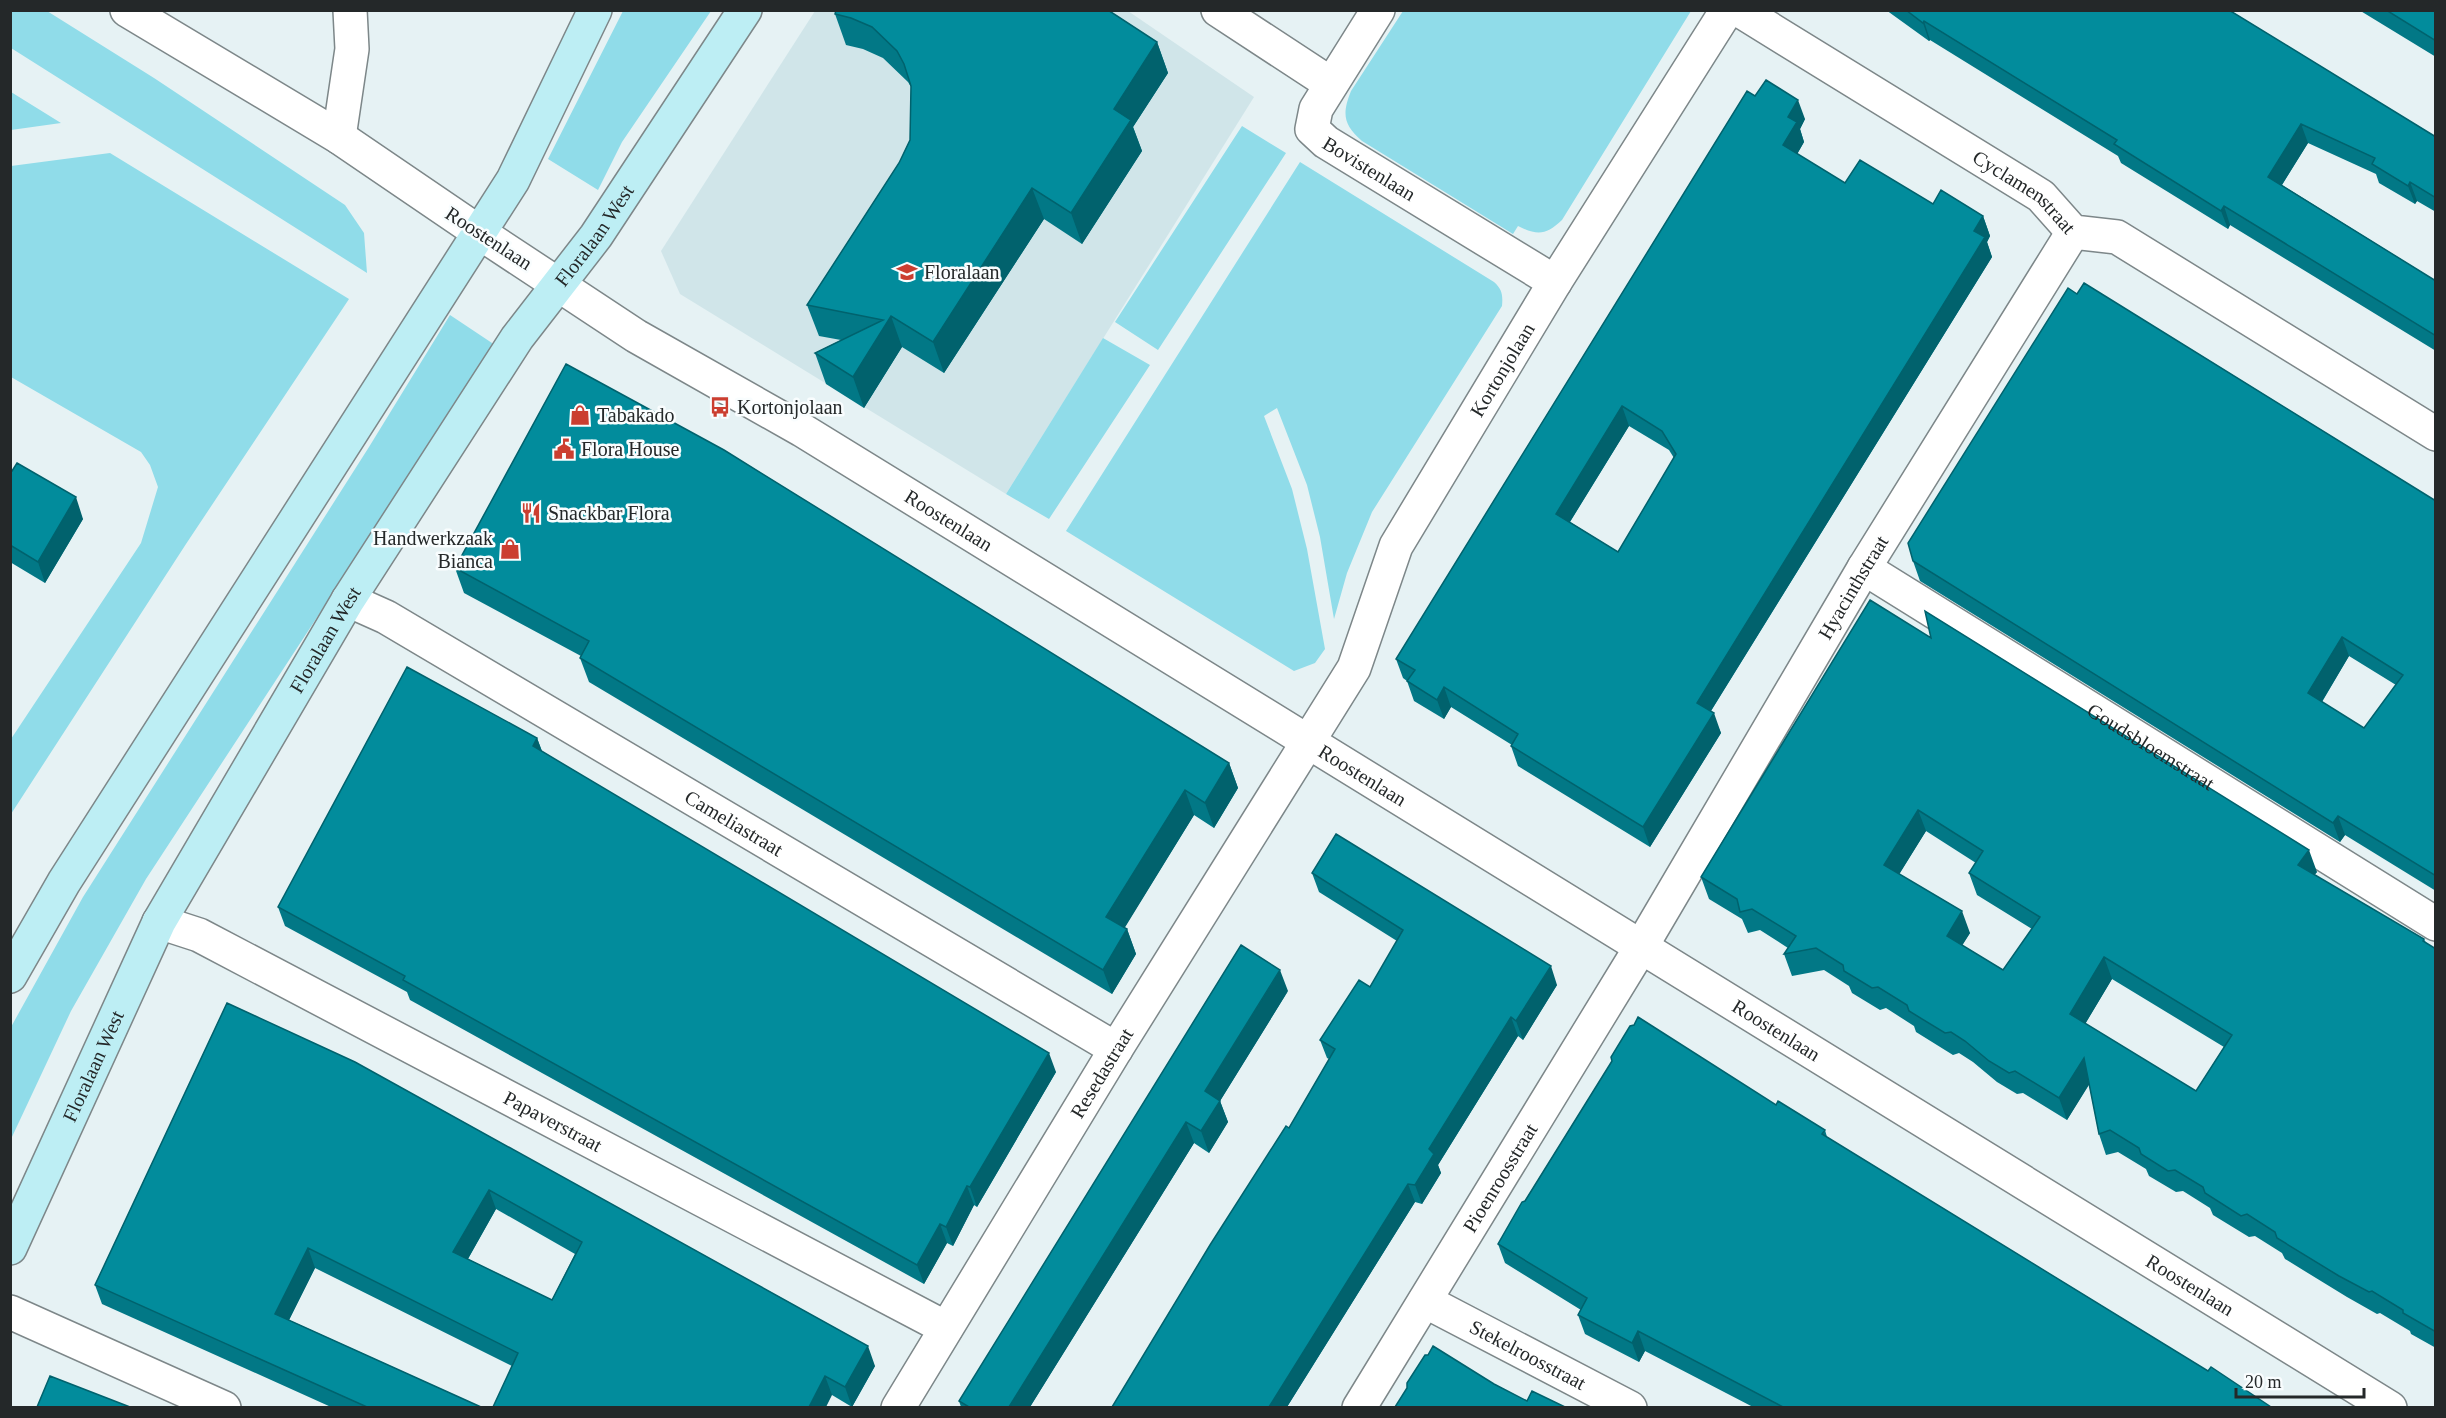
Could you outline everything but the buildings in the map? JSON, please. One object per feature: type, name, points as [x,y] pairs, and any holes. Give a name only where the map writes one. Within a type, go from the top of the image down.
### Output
[{"type":"main road","points":[[10,976],[64,882],[513,180],[595,10]]},
{"type":"main road","name":"Floralaan West","points":[[10,1248],[159,921],[348,600],[517,338],[596,236],[745,10]]},
{"type":"street","name":"Roostenlaan","points":[[127,10],[339,137],[636,336],[802,430],[2390,1407]]},
{"type":"street","points":[[339,137],[352,49],[350,10]]},
{"type":"street","points":[[1218,10],[1331,84],[1378,10]]},
{"type":"street","name":"Kortonjolaan","points":[[1308,742],[1354,669],[1396,546],[1555,282],[1727,10]]},
{"type":"street","name":"Cyclamenstraat","points":[[1739,10],[2041,195],[2073,232],[2117,237],[2436,434]]},
{"type":"street","name":"Bovistenlaan","points":[[1331,84],[1316,109],[1312,129],[1326,142],[1555,282]]},
{"type":"street","name":"Hyacinthstraat","points":[[1641,947],[1864,568],[2073,232]]},
{"type":"street","name":"Goudsbloemstraat","points":[[1864,568],[2436,924]]},
{"type":"street","name":"Cameliastraat","points":[[348,600],[386,617],[1116,1049]]},
{"type":"street","name":"Resedastraat","points":[[898,1407],[1116,1049],[1308,742]]},
{"type":"street","name":"Papaverstraat","points":[[159,921],[199,935],[946,1328]]},
{"type":"street","name":"Pioenroosstraat","points":[[1359,1407],[1641,947]]},
{"type":"street","name":"Stekelroosstraat","points":[[1425,1301],[1630,1407]]},
{"type":"street","points":[[10,1312],[224,1407]]},
{"type":"shaded area","points":[[10,11],[47,11],[154,78],[345,205],[364,233],[367,273],[11,48]]},
{"type":"shaded area","points":[[623,11],[711,11],[622,142],[598,190],[548,159]]},
{"type":"shaded area","name":"Floralaan","points":[[815,11],[1128,11],[1254,97],[1006,494],[680,294],[661,251]]},
{"type":"shaded area","points":[[1403,11],[1691,11],[1562,220],[1551,229],[1541,232],[1518,226],[1513,234],[1362,141],[1348,124],[1346,106],[1351,91]]},
{"type":"shaded area","points":[[11,92],[61,123],[11,130]]},
{"type":"shaded area","points":[[1242,126],[1286,153],[1158,350],[1115,322]]},
{"type":"shaded area","points":[[110,153],[349,299],[186,544],[11,814],[11,739],[141,543],[158,487],[150,465],[141,452],[11,377],[11,166]]},
{"type":"shaded area","points":[[1300,162],[1494,282],[1502,295],[1502,306],[1372,512],[1347,573],[1334,619],[1320,537],[1307,485],[1277,408],[1264,416],[1292,489],[1307,549],[1325,649],[1315,663],[1294,671],[1066,531]]},
{"type":"shaded area","points":[[450,315],[495,345],[146,879],[71,1011],[11,1139],[11,1027],[83,897],[369,447]]},
{"type":"shaded area","points":[[1103,338],[1150,365],[1049,519],[1006,494]]},
{"type":"place","name":"Floralaan","points":[[907,272]]},
{"type":"place","name":"Kortonjolaan","points":[[720,407]]},
{"type":"place","name":"Tabakado","points":[[580,415]]},
{"type":"place","name":"Flora House","points":[[564,449]]},
{"type":"place","name":"Snackbar Flora","points":[[531,513]]},
{"type":"place","name":"Handwerkzaak Bianca","points":[[510,549]]}]
